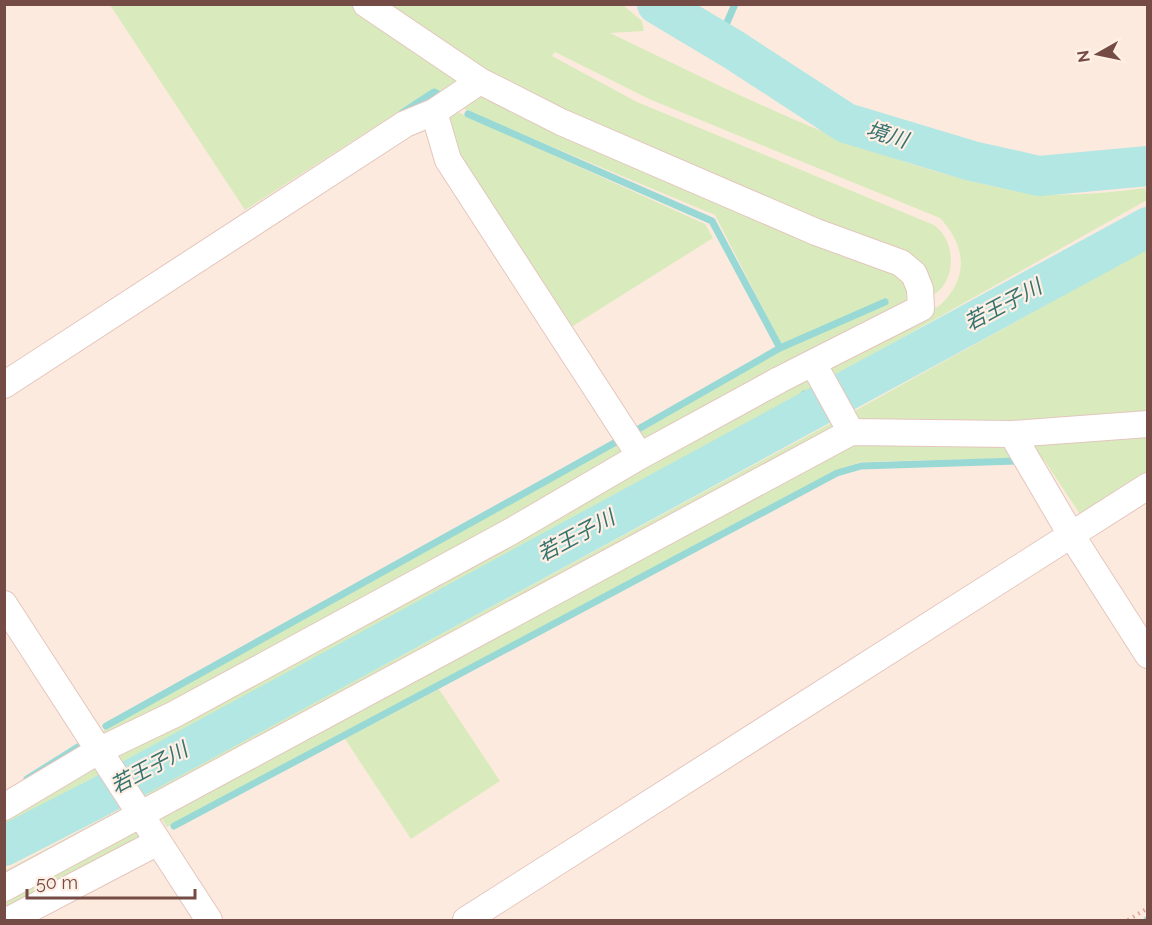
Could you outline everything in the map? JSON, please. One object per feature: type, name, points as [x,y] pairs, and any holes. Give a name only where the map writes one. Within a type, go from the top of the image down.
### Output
[{"type":"street","points":[[4,807],[98,750],[175,714],[510,532],[640,456],[921,308],[920,289],[914,274],[901,263],[816,232],[561,122],[480,81],[366,4]]},
{"type":"street","points":[[4,385],[405,124],[434,112],[480,81]]},
{"type":"street","points":[[434,112],[448,160],[640,456]]},
{"type":"street","points":[[813,363],[848,426]]},
{"type":"street","points":[[4,888],[141,816],[848,426],[1012,434],[1148,424]]},
{"type":"street","points":[[1012,434],[1070,533],[1148,655]]},
{"type":"street","points":[[466,921],[1070,533],[1148,486]]},
{"type":"street","points":[[4,604],[209,921]]},
{"type":"street","points":[[9,921],[158,842]]},
{"type":"path","points":[[1128,921],[1148,908]]},
{"type":"green space","points":[[110,5],[350,5],[459,72],[460,85],[445,95],[434,89],[245,210]]},
{"type":"green space","points":[[386,5],[623,5],[642,21],[644,31],[610,33],[737,94],[866,149],[956,177],[1011,190],[1070,194],[1145,188],[1147,200],[829,379],[827,364],[939,306],[949,296],[960,274],[961,263],[955,240],[940,218],[649,99],[555,52],[552,56],[637,102],[934,225],[948,243],[951,264],[944,285],[937,293],[927,298],[924,276],[803,217],[529,97]]},
{"type":"green space","points":[[483,91],[910,280],[909,305],[645,445],[633,436],[777,352],[886,304],[886,299],[781,344],[715,215],[469,112],[456,103]]},
{"type":"green space","points":[[449,108],[705,224],[713,238],[565,331],[446,141]]},
{"type":"green space","points":[[1147,249],[1147,415],[1104,421],[856,423],[849,414]]},
{"type":"green space","points":[[808,373],[818,386],[118,765],[112,756]]},
{"type":"green space","points":[[837,420],[839,426],[144,805],[140,797]]},
{"type":"green space","points":[[1147,432],[1147,475],[1082,517],[1044,460],[1036,459],[1028,437]]},
{"type":"green space","points":[[624,440],[629,456],[102,739],[99,733]]},
{"type":"green space","points":[[862,441],[1005,445],[1019,458],[860,462],[834,471],[167,827],[159,815],[841,445]]},
{"type":"green space","points":[[439,689],[500,781],[411,839],[345,739]]},
{"type":"green space","points":[[96,764],[102,773],[5,826],[5,813]]},
{"type":"green space","points":[[124,807],[130,815],[5,881],[5,871]]},
{"type":"green space","points":[[140,829],[144,838],[5,908],[5,898]]},
{"type":"waterway","name":"境川","points":[[657,4],[734,50],[846,123],[972,161],[1039,176],[1148,166]]},
{"type":"waterway","points":[[719,41],[735,4]]},
{"type":"waterway","points":[[402,113],[434,92],[438,94]]},
{"type":"waterway","points":[[468,114],[712,221],[780,348]]},
{"type":"waterway","name":"若王子川","points":[[4,846],[92,801],[1148,227]]},
{"type":"waterway","points":[[635,431],[780,348],[885,302]]},
{"type":"waterway","points":[[804,394],[812,409]]},
{"type":"waterway","points":[[106,726],[616,442]]},
{"type":"waterway","points":[[174,826],[837,473],[861,466],[1017,461]]},
{"type":"waterway","points":[[27,779],[78,747]]}]
